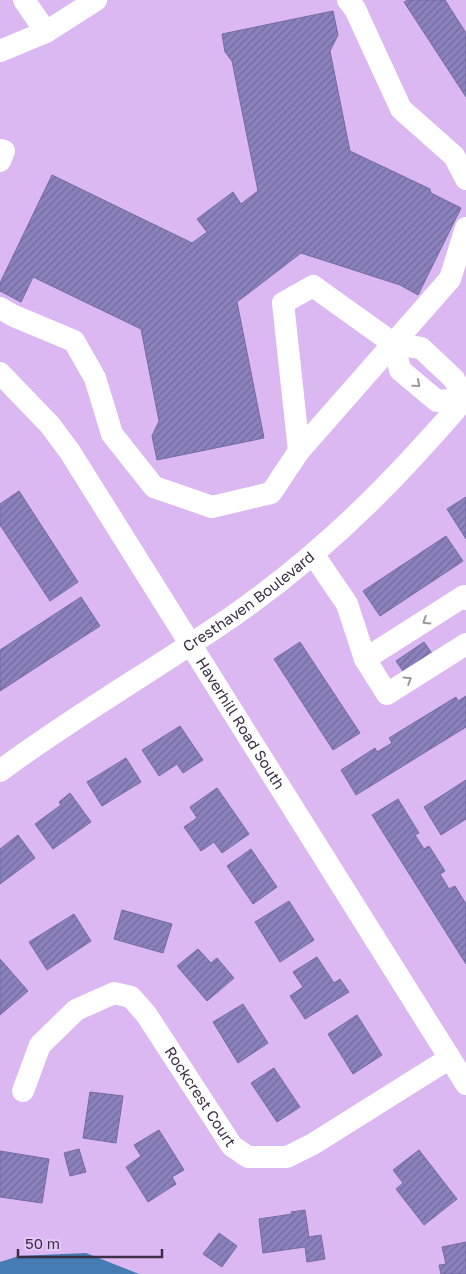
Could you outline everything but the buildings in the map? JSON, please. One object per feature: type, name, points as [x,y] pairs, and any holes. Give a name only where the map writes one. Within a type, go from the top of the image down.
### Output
[{"type":"street","points":[[24,0],[46,32]]},
{"type":"street","points":[[0,50],[46,32],[96,0]]},
{"type":"street","points":[[348,0],[401,110],[454,156],[466,179]]},
{"type":"street","points":[[0,150],[4,151],[0,161]]},
{"type":"street","points":[[0,308],[74,342],[95,378],[112,434],[154,487],[212,507],[271,493],[299,451],[450,279],[466,228]]},
{"type":"street","points":[[299,451],[283,303],[313,286],[394,344],[420,348],[454,379],[465,398],[437,401],[400,370],[394,344]]},
{"type":"street","name":"Haverhill Road South","points":[[0,373],[50,425],[70,452],[466,1084]]},
{"type":"street","name":"Cresthaven Boulevard","points":[[0,771],[47,736],[235,614],[312,554],[390,482],[465,398]]},
{"type":"street","points":[[312,554],[347,604],[365,659],[387,694],[466,644]]},
{"type":"street","points":[[365,659],[464,596],[466,599]]},
{"type":"street","name":"Rockcrest Court","points":[[23,1091],[40,1045],[76,1010],[114,993],[131,997],[146,1014],[232,1146],[248,1157],[288,1156],[313,1144],[450,1058]]},
{"type":"water","points":[[86,1253],[139,1274],[0,1274],[0,1262],[19,1256]]}]
